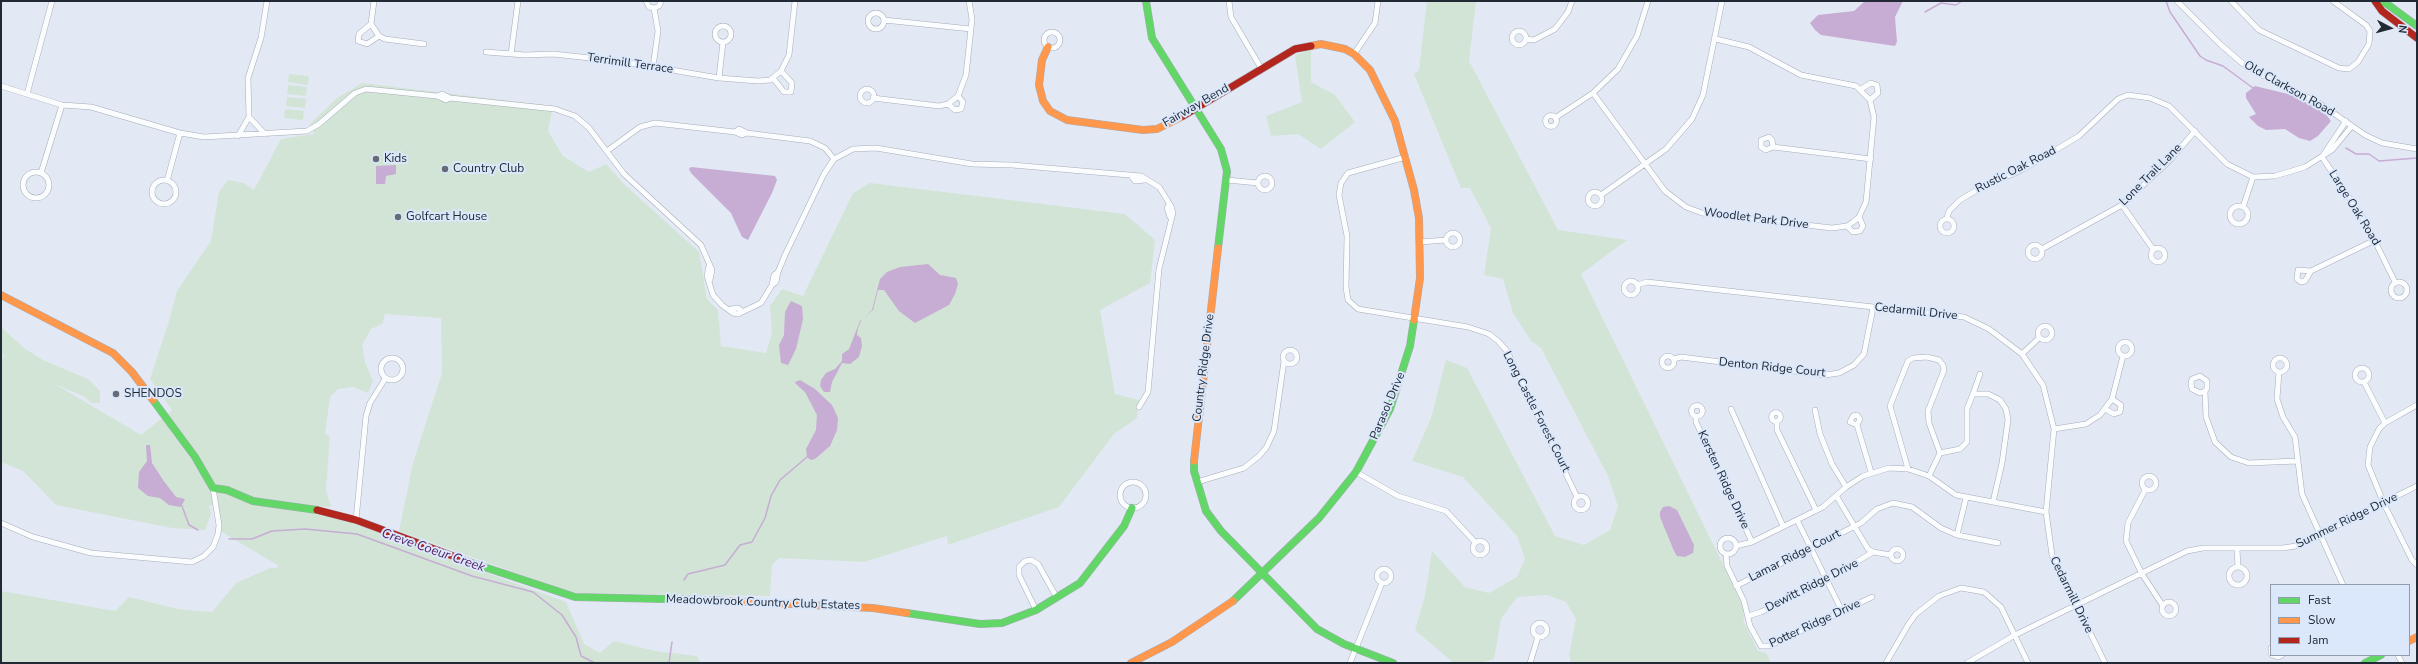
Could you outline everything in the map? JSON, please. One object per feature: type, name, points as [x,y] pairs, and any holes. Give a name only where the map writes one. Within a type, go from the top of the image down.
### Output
[{"type":"street","points":[[27,94],[52,1]]},
{"type":"street","points":[[238,136],[249,117],[248,78],[261,38],[266,1]]},
{"type":"street","points":[[374,1],[371,24],[379,36],[385,39],[424,44]]},
{"type":"street","points":[[512,54],[518,1]]},
{"type":"street","points":[[646,1],[649,7],[654,8],[659,6],[661,1]]},
{"type":"street","points":[[781,70],[792,83],[791,92],[784,92],[773,78],[781,70],[789,55],[795,1]]},
{"type":"street","points":[[873,98],[938,106],[948,104],[958,96],[966,75],[971,29],[969,1]]},
{"type":"street","name":"Country Ridge Drive","points":[[1146,1],[1149,28],[1152,38],[1224,155],[1227,180],[1194,451],[1197,482],[1204,505],[1211,518],[1262,574],[1318,629],[1356,649],[1393,663]]},
{"type":"street","points":[[1229,1],[1231,17],[1260,68]]},
{"type":"street","points":[[1354,54],[1374,23],[1378,1]]},
{"type":"street","points":[[1526,39],[1534,40],[1555,29],[1568,12],[1572,1]]},
{"type":"street","points":[[1556,118],[1593,93],[1612,76],[1630,52],[1642,25],[1648,1]]},
{"type":"street","points":[[1601,195],[1645,164],[1675,140],[1692,119],[1703,95],[1716,39],[1722,1]]},
{"type":"street","name":"Old Clarkson Road","points":[[2177,1],[2242,62],[2260,74],[2319,103],[2352,126],[2382,143],[2417,150]]},
{"type":"street","points":[[2231,1],[2259,30],[2339,68],[2349,69],[2358,62],[2370,44],[2370,31],[2333,1]]},
{"type":"street","points":[[2375,1],[2382,11],[2417,38]]},
{"type":"street","points":[[2378,1],[2387,4],[2417,26]]},
{"type":"street","points":[[653,67],[658,31],[654,8]]},
{"type":"street","points":[[884,20],[971,29]]},
{"type":"street","points":[[371,24],[359,34],[358,41],[367,44],[379,36]]},
{"type":"street","points":[[1716,39],[1749,47],[1801,75],[1849,84],[1861,89],[1870,100],[1874,117],[1866,202],[1859,217],[1863,226],[1860,231],[1853,232],[1847,226]]},
{"type":"street","points":[[719,78],[723,42]]},
{"type":"street","name":"Fairway Bend","points":[[1048,47],[1042,60],[1041,94],[1050,111],[1061,118],[1150,130],[1176,120],[1260,68],[1306,46],[1328,44],[1354,54]]},
{"type":"street","name":"Terrimill Terrace","points":[[486,52],[512,54],[553,54],[653,67],[719,78],[758,81],[773,78]]},
{"type":"street","name":"Parasol Drive","points":[[1131,663],[1172,642],[1236,599],[1330,507],[1356,472],[1382,427],[1397,391],[1416,318],[1420,278],[1420,242],[1414,190],[1395,121],[1376,79],[1364,63],[1354,54]]},
{"type":"street","points":[[1861,89],[1871,83],[1877,85],[1878,93],[1870,100]]},
{"type":"street","points":[[1,86],[62,105],[91,107],[180,134],[204,137],[301,132],[313,129],[360,90],[379,90],[437,96],[446,100],[450,98],[569,113],[589,128],[624,174],[696,239],[705,252],[709,266],[707,276],[710,280],[711,288],[717,300],[731,309],[738,308],[742,311],[756,307],[761,303],[772,285],[774,275],[778,272],[816,190],[834,158],[853,149],[868,147],[920,154],[957,162],[1039,167],[1132,177],[1135,181],[1144,180],[1159,187],[1169,204],[1167,208],[1170,217],[1159,269],[1148,392],[1139,407]]},
{"type":"street","name":"Woodlet Park Drive","points":[[1593,93],[1671,197],[1694,211],[1735,218],[1832,228],[1847,226],[1859,217]]},
{"type":"street","name":"Rustic Oak Road","points":[[1948,218],[1949,211],[1964,197],[1982,187],[2022,170],[2079,136],[2118,99],[2128,95],[2150,98],[2169,106],[2227,164],[2253,177]]},
{"type":"street","points":[[948,104],[955,110],[961,109],[963,102],[958,96]]},
{"type":"street","points":[[41,173],[62,105]]},
{"type":"street","points":[[249,117],[265,134]]},
{"type":"street","points":[[2322,157],[2346,121]]},
{"type":"street","points":[[607,151],[640,127],[655,123],[735,132],[742,135],[747,133],[810,141],[825,148],[834,158]]},
{"type":"street","points":[[2243,207],[2253,177],[2270,177],[2292,172],[2322,157],[2332,150],[2352,126]]},
{"type":"street","name":"Lone Trail Lane","points":[[2042,249],[2122,205],[2170,160],[2194,131]]},
{"type":"street","points":[[167,181],[180,134]]},
{"type":"street","points":[[1773,147],[1871,159]]},
{"type":"street","name":"Long Castle Forest Court","points":[[1406,157],[1348,173],[1341,183],[1339,195],[1347,236],[1346,287],[1348,300],[1358,309],[1480,330],[1498,341],[1507,351],[1577,496]]},
{"type":"street","name":"Large Oak Road","points":[[2322,157],[2349,195],[2375,240],[2396,282]]},
{"type":"street","points":[[41,173],[46,177],[49,187],[44,195],[34,198],[27,194],[24,182],[29,175],[41,173]]},
{"type":"street","points":[[1227,180],[1258,183]]},
{"type":"street","points":[[159,181],[167,181],[175,188],[175,196],[170,202],[163,204],[156,201],[152,190],[159,181]]},
{"type":"street","points":[[2122,205],[2153,249]]},
{"type":"street","points":[[1420,242],[1446,240]]},
{"type":"street","points":[[2311,271],[2375,240]]},
{"type":"street","name":"Cedarmill Drive","points":[[1637,285],[1647,282],[1964,317],[1990,329],[2022,354],[2043,386],[2054,429],[2046,512],[2053,559],[2105,663]]},
{"type":"street","points":[[1,295],[103,346],[113,353],[132,372],[195,457],[213,488],[219,525],[218,534],[213,546],[204,556],[192,562],[91,553],[33,537],[1,523]]},
{"type":"street","name":"Denton Ridge Court","points":[[1674,359],[1681,357],[1824,375],[1839,373],[1854,365],[1864,354],[1873,308]]},
{"type":"street","points":[[2022,354],[2039,338]]},
{"type":"street","points":[[2054,429],[2086,424],[2096,419],[2112,399],[2123,356]]},
{"type":"street","points":[[391,358],[398,360],[403,366],[401,376],[396,380],[385,379],[381,372],[382,364],[391,358]]},
{"type":"street","points":[[1908,469],[1892,419],[1890,406],[1905,364],[1913,358],[1935,359],[1943,365],[1944,370],[1928,417],[1940,453],[1929,476]]},
{"type":"street","points":[[1197,482],[1244,468],[1259,456],[1266,448],[1274,430],[1284,361]]},
{"type":"street","points":[[2280,372],[2277,399],[2282,417],[2295,437],[2302,494],[2344,584]]},
{"type":"street","points":[[1940,453],[1960,449],[1967,442],[1967,409],[1980,374]]},
{"type":"street","points":[[356,520],[366,416],[370,403],[385,379]]},
{"type":"street","points":[[2364,382],[2385,423]]},
{"type":"street","points":[[2205,391],[2206,417],[2215,442],[2227,454],[2236,460],[2249,463],[2297,461]]},
{"type":"street","points":[[1973,394],[1981,393],[1996,397],[2004,404],[2008,414],[2002,463],[1993,502]]},
{"type":"street","points":[[2105,409],[2114,414],[2120,412],[2121,405],[2112,399]]},
{"type":"street","points":[[2417,405],[2385,423],[2374,437],[2370,447],[2368,465],[2384,504],[2412,560],[2417,565]]},
{"type":"street","points":[[1731,409],[1783,526]]},
{"type":"street","points":[[1815,410],[1820,434],[1832,464],[1846,487]]},
{"type":"street","name":"Kersten Ridge Drive","points":[[1696,416],[1696,422],[1752,542]]},
{"type":"street","points":[[1777,421],[1777,430],[1816,510]]},
{"type":"street","points":[[1858,425],[1871,472]]},
{"type":"street","points":[[1736,546],[1733,540],[1728,538],[1723,541],[1721,548],[1726,554],[1733,552],[1736,546],[1752,542],[1816,510],[1838,497],[1846,487],[1871,472],[1889,468],[1908,469],[1929,476],[1948,491],[1966,498],[2046,512]]},
{"type":"street","points":[[1356,472],[1398,496],[1446,511],[1475,542]]},
{"type":"street","name":"Meadowbrook Country Club Estates","points":[[213,488],[227,490],[252,501],[322,511],[356,520],[498,573],[575,597],[752,601],[873,608],[980,624],[1002,622],[1036,610],[1080,584],[1124,526],[1132,508],[1142,504],[1146,494],[1142,487],[1135,482],[1124,486],[1120,495],[1123,504],[1132,508]]},
{"type":"street","name":"Summer Ridge Drive","points":[[1967,663],[2015,635],[2187,551],[2203,548],[2290,548],[2384,504],[2417,486]]},
{"type":"street","points":[[2145,490],[2130,516],[2125,534],[2128,549],[2163,606]]},
{"type":"street","name":"Lamar Ridge Court","points":[[1838,497],[1865,545],[1873,552]]},
{"type":"street","points":[[1957,535],[1966,498]]},
{"type":"street","name":"Lamar Ridge Court","points":[[1736,586],[1854,526],[1876,509],[1893,503],[1912,508],[1941,528],[1957,535],[1998,543]]},
{"type":"street","points":[[1797,520],[1842,611]]},
{"type":"street","points":[[2237,549],[2238,567]]},
{"type":"street","points":[[1873,552],[1891,555]]},
{"type":"street","name":"Dewitt Ridge Drive","points":[[1748,616],[1761,612],[1826,580],[1873,552]]},
{"type":"street","name":"Potter Ridge Drive","points":[[1726,554],[1727,566],[1747,607],[1753,634],[1761,646],[1765,647],[1872,597]]},
{"type":"street","points":[[1036,610],[1019,575],[1019,567],[1025,561],[1031,560],[1038,564],[1057,598]]},
{"type":"street","points":[[1350,663],[1382,583]]},
{"type":"street","points":[[1886,663],[1916,614],[1939,596],[1961,588],[1984,592],[1993,598],[2001,607],[2028,663]]},
{"type":"street","points":[[1530,663],[1538,637]]},
{"type":"street","points":[[2365,663],[2379,656]]},
{"type":"green space","points":[[1427,1],[1476,1],[1469,61],[1558,230],[1627,240],[1581,274],[1733,585],[1743,607],[1744,623],[1758,651],[1766,653],[1771,663],[1571,663],[1569,654],[1576,619],[1566,602],[1547,595],[1517,597],[1501,619],[1494,659],[1480,663],[1454,663],[1415,630],[1425,596],[1432,551],[1465,587],[1489,593],[1517,577],[1525,559],[1517,536],[1463,477],[1412,461],[1431,418],[1446,360],[1467,368],[1555,536],[1584,545],[1610,530],[1618,506],[1608,476],[1541,348],[1531,341],[1513,313],[1503,279],[1484,275],[1491,228],[1470,188],[1461,188],[1414,74],[1419,70]],"holes":[[[1660,512],[1692,553],[1685,557],[1674,551]]]},
{"type":"green space","points":[[1311,50],[1311,82],[1335,95],[1355,122],[1321,149],[1298,134],[1271,136],[1266,116],[1302,102],[1295,55]]},
{"type":"green space","points":[[289,74],[309,76],[308,85],[288,82]]},
{"type":"green space","points":[[362,83],[553,106],[548,131],[563,156],[589,172],[606,164],[625,185],[699,252],[707,299],[718,310],[721,346],[766,353],[772,333],[770,306],[782,289],[803,296],[853,193],[870,183],[1125,214],[1155,240],[1150,283],[1100,310],[1115,394],[1139,400],[1137,418],[1114,434],[1059,507],[948,545],[947,536],[864,562],[779,558],[772,565],[770,596],[572,593],[399,531],[413,463],[442,373],[441,318],[385,314],[382,324],[371,329],[362,345],[365,362],[373,381],[368,393],[353,387],[338,389],[330,397],[325,434],[330,436],[326,490],[331,507],[316,506],[314,514],[341,519],[566,602],[584,644],[600,653],[614,641],[655,651],[697,656],[700,663],[1,663],[1,591],[115,611],[129,597],[178,609],[212,612],[236,583],[270,568],[277,568],[279,566],[222,532],[215,484],[168,414],[172,410],[150,379],[177,291],[211,241],[219,192],[228,180],[244,183],[254,190],[281,139],[314,134],[310,124],[337,98]]},
{"type":"green space","points":[[288,85],[307,87],[306,96],[287,94]]},
{"type":"green space","points":[[287,97],[306,99],[305,108],[286,106]]},
{"type":"green space","points":[[285,109],[304,111],[303,120],[284,118]]},
{"type":"green space","points":[[1,327],[24,348],[43,360],[88,379],[100,391],[100,403],[92,403],[83,396],[55,384],[141,435],[162,418],[211,488],[213,505],[209,506],[211,514],[205,530],[172,528],[56,505],[23,471],[1,462],[1,355],[7,358],[1,353]]},
{"type":"shaded area","points":[[1865,1],[1903,1],[1895,17],[1897,42],[1895,46],[1821,35],[1810,23],[1818,15],[1854,11]]},
{"type":"shaded area","points":[[2255,86],[2292,95],[2325,113],[2331,121],[2318,136],[2310,141],[2299,138],[2285,129],[2266,130],[2258,126],[2249,117],[2256,114],[2246,98],[2246,93]]},
{"type":"shaded area","points":[[396,165],[396,174],[386,176],[385,184],[376,184],[376,166]]},
{"type":"shaded area","points":[[691,167],[775,176],[777,180],[772,193],[748,240],[742,237],[731,213],[691,173],[689,169]]},
{"type":"shaded area","points":[[928,264],[940,275],[956,278],[958,284],[949,305],[915,323],[899,311],[884,290],[878,290],[873,310],[864,318],[872,310],[880,279],[887,272],[900,267]]},
{"type":"shaded area","points":[[791,301],[802,306],[803,319],[796,349],[788,365],[781,363],[779,345],[784,335],[785,312]]},
{"type":"shaded area","points":[[862,319],[857,335],[861,338],[862,346],[859,357],[850,364],[842,363],[832,382],[830,392],[824,392],[820,386],[821,380],[826,373],[835,369],[842,361],[842,354],[849,349],[860,321]]},
{"type":"shaded area","points":[[800,380],[815,389],[832,405],[838,418],[837,430],[830,446],[815,459],[811,460],[807,457],[806,449],[816,430],[817,415],[805,392],[795,382]]},
{"type":"shaded area","points":[[146,445],[150,445],[152,463],[163,480],[176,497],[185,499],[181,507],[169,505],[160,498],[148,496],[138,488],[139,472],[147,461]]},
{"type":"shaded area","points":[[1669,506],[1677,510],[1694,545],[1693,553],[1685,557],[1677,556],[1660,517],[1660,512],[1663,507]]},
{"type":"waterway","points":[[1925,12],[1941,3],[1956,5],[1962,1]]},
{"type":"waterway","points":[[2166,1],[2170,12],[2200,56],[2206,60],[2223,66],[2253,88]]},
{"type":"waterway","points":[[2346,148],[2356,154],[2369,154],[2379,161],[2417,158]]},
{"type":"waterway","points":[[684,580],[688,574],[725,565],[740,545],[752,542],[765,518],[771,496],[780,480],[807,457]]},
{"type":"waterway","name":"Creve Coeur Creek","points":[[182,506],[189,525],[198,530]]},
{"type":"waterway","name":"Creve Coeur Creek","points":[[229,539],[252,539],[272,531],[305,529],[357,534],[472,576],[533,592],[562,615],[576,637],[581,656],[595,663]]},
{"type":"waterway","points":[[669,663],[672,642]]},
{"type":"traffic: fast","points":[[1146,1],[1152,38],[1221,149],[1227,171],[1218,248]]},
{"type":"traffic: fast","points":[[2378,1],[2387,4],[2417,26]]},
{"type":"traffic: fast","points":[[1233,601],[1319,518],[1356,472],[1390,409],[1410,346],[1414,320]]},
{"type":"traffic: fast","points":[[153,400],[195,457],[213,488],[227,490],[253,501],[317,510]]},
{"type":"traffic: fast","points":[[1194,461],[1194,471],[1206,511],[1221,531],[1317,629],[1344,644],[1393,663]]},
{"type":"traffic: fast","points":[[907,613],[980,624],[1002,623],[1036,610],[1080,583],[1124,526],[1132,508]]},
{"type":"traffic: fast","points":[[469,562],[575,597],[709,600]]},
{"type":"traffic: fast","points":[[2365,663],[2379,656]]},
{"type":"traffic: slow","points":[[1311,46],[1321,44],[1345,49],[1354,54],[1370,70],[1395,121],[1414,190],[1419,218],[1420,278],[1414,320]]},
{"type":"traffic: slow","points":[[1048,47],[1042,60],[1039,85],[1043,101],[1050,111],[1067,120],[1143,130],[1157,129],[1183,116]]},
{"type":"traffic: slow","points":[[1194,461],[1218,248]]},
{"type":"traffic: slow","points":[[1,295],[113,353],[132,372],[153,400]]},
{"type":"traffic: slow","points":[[709,600],[873,608],[907,613]]},
{"type":"traffic: slow","points":[[1131,663],[1172,642],[1233,601]]},
{"type":"traffic: slow","points":[[2410,640],[2417,637]]},
{"type":"traffic: jam","points":[[2375,1],[2382,11],[2417,38]]},
{"type":"traffic: jam","points":[[1183,116],[1295,49],[1311,46]]},
{"type":"traffic: jam","points":[[317,510],[356,520],[469,562]]},
{"type":"place","name":"Kids","points":[[376,159]]},
{"type":"place","name":"Country Club","points":[[445,169]]},
{"type":"place","name":"Golfcart House","points":[[398,217]]},
{"type":"place","name":"SHENDOS","points":[[116,394]]}]
